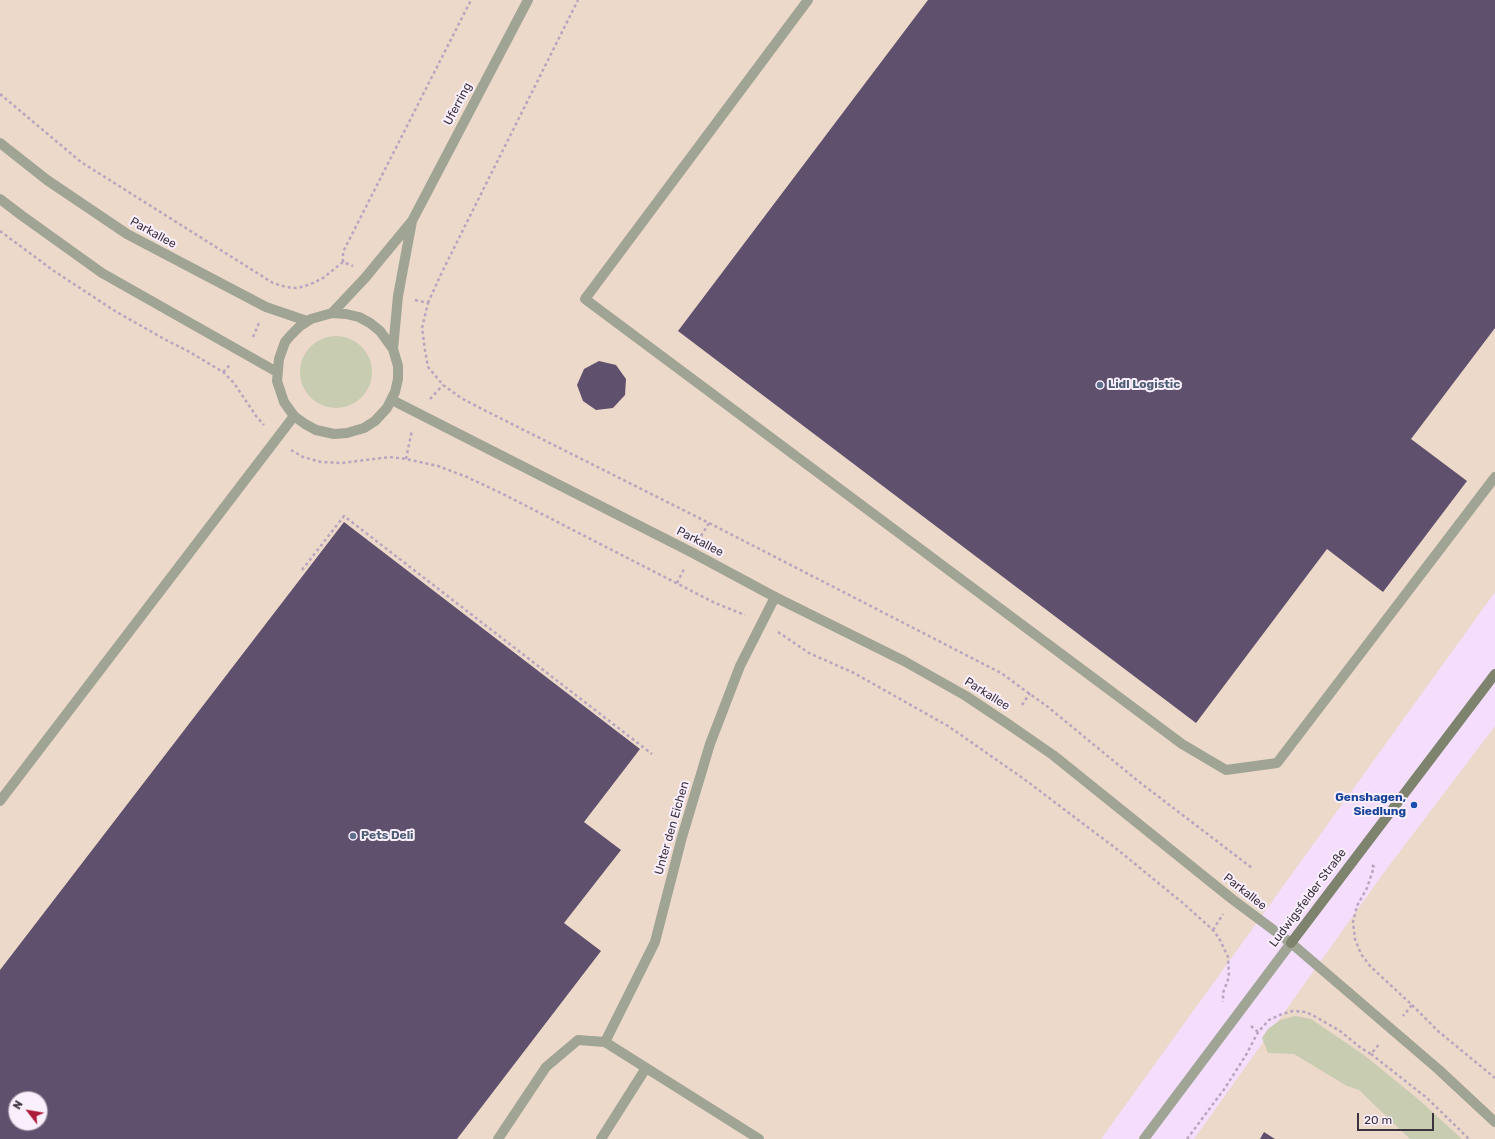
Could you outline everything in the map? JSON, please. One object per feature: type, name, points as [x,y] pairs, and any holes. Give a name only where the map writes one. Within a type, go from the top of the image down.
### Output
[{"type":"street","name":"Uferring","points":[[332,313],[365,278],[412,221],[528,0]]},
{"type":"street","points":[[808,0],[585,299],[1182,744],[1226,770],[1277,763],[1495,477]]},
{"type":"street","name":"Parkallee","points":[[0,143],[47,180],[127,234],[266,307],[307,321]]},
{"type":"street","points":[[0,199],[102,273],[277,372]]},
{"type":"street","name":"Uferring","points":[[393,349],[398,296],[412,221]]},
{"type":"street","points":[[332,313],[350,314],[363,318],[370,323],[384,334],[393,349],[397,362],[398,375],[395,392],[392,400],[384,412],[375,421],[364,428],[347,433],[329,433],[316,430],[294,416],[286,405],[277,381],[279,359],[285,342],[307,321],[332,313]]},
{"type":"street","name":"Parkallee","points":[[392,400],[693,553],[775,597],[904,661],[966,696],[1053,755],[1232,899],[1291,943],[1438,1069],[1495,1122]]},
{"type":"street","points":[[0,801],[294,416]]},
{"type":"street","name":"Unter den Eichen","points":[[605,1042],[655,942],[682,837],[705,759],[740,666],[775,597]]},
{"type":"street","name":"Ludwigsfelder Straße","points":[[1144,1139],[1495,674]]},
{"type":"street","points":[[498,1139],[546,1068],[578,1040],[605,1042],[759,1139]]},
{"type":"street","points":[[601,1139],[646,1068]]},
{"type":"path","points":[[343,262],[343,252],[471,0]]},
{"type":"path","points":[[578,0],[445,265],[428,303],[422,328],[428,367],[443,386],[461,398],[708,522],[1001,673],[1030,693],[1079,731],[1138,781],[1252,868]]},
{"type":"path","points":[[0,94],[81,162],[273,283],[286,287],[298,288],[323,278],[343,262]]},
{"type":"path","points":[[0,231],[54,271],[115,310],[223,372],[234,383],[256,416],[276,439],[303,457],[321,462],[342,463],[390,457],[406,458],[445,468],[467,477],[715,603],[762,622],[809,653],[854,673],[948,726],[1024,779],[1118,850],[1184,904],[1212,930],[1219,938],[1228,957],[1229,977],[1223,993],[1224,1005]]},
{"type":"path","points":[[343,262],[355,268],[365,278]]},
{"type":"path","points":[[223,372],[242,352],[256,332],[266,307],[273,283]]},
{"type":"path","points":[[398,296],[428,303]]},
{"type":"path","points":[[302,570],[344,516],[652,754]]},
{"type":"path","points":[[1022,705],[1030,693]]},
{"type":"path","points":[[1369,862],[1374,867],[1367,888],[1357,906],[1353,922],[1355,939],[1361,954],[1370,966],[1438,1031],[1495,1078]]},
{"type":"path","points":[[1212,930],[1219,920]]},
{"type":"path","points":[[1404,1014],[1412,1005]]},
{"type":"path","points":[[1187,1139],[1225,1088],[1246,1055],[1258,1032],[1269,1020],[1293,1011],[1306,1012],[1327,1022],[1427,1098],[1469,1139]]},
{"type":"path","points":[[1248,1023],[1258,1032]]},
{"type":"path","points":[[1371,1054],[1378,1045]]},
{"type":"shaded area","points":[[0,0],[1495,0],[1495,592],[1101,1139],[0,1139]]},
{"type":"shaded area","points":[[1495,726],[1495,1139],[1194,1139],[1382,875]]},
{"type":"green space","points":[[336,336],[356,342],[366,352],[372,372],[366,392],[356,402],[336,408],[316,402],[306,392],[300,372],[306,352],[316,342]]},
{"type":"green space","points":[[1295,1016],[1311,1019],[1364,1055],[1418,1099],[1462,1139],[1410,1139],[1359,1090],[1347,1086],[1294,1054],[1268,1053],[1262,1038],[1268,1029],[1280,1020]]},
{"type":"building","name":"Lidl Logistic","points":[[928,0],[1495,0],[1495,328],[1411,439],[1467,481],[1383,592],[1327,549],[1196,723],[678,331]]},
{"type":"building","points":[[599,361],[616,365],[626,379],[625,395],[613,408],[596,410],[583,401],[577,385],[584,369]]},
{"type":"building","name":"Pets Deli","points":[[344,522],[640,749],[584,822],[621,850],[564,923],[601,951],[457,1139],[0,1139],[0,970]]},
{"type":"building","points":[[1264,1132],[1275,1139],[1260,1139]]},
{"type":"place","name":"Lidl Logistic","points":[[1100,385]]},
{"type":"place","name":"Genshagen, Siedlung","points":[[1414,805]]},
{"type":"place","name":"Pets Deli","points":[[353,836]]}]
